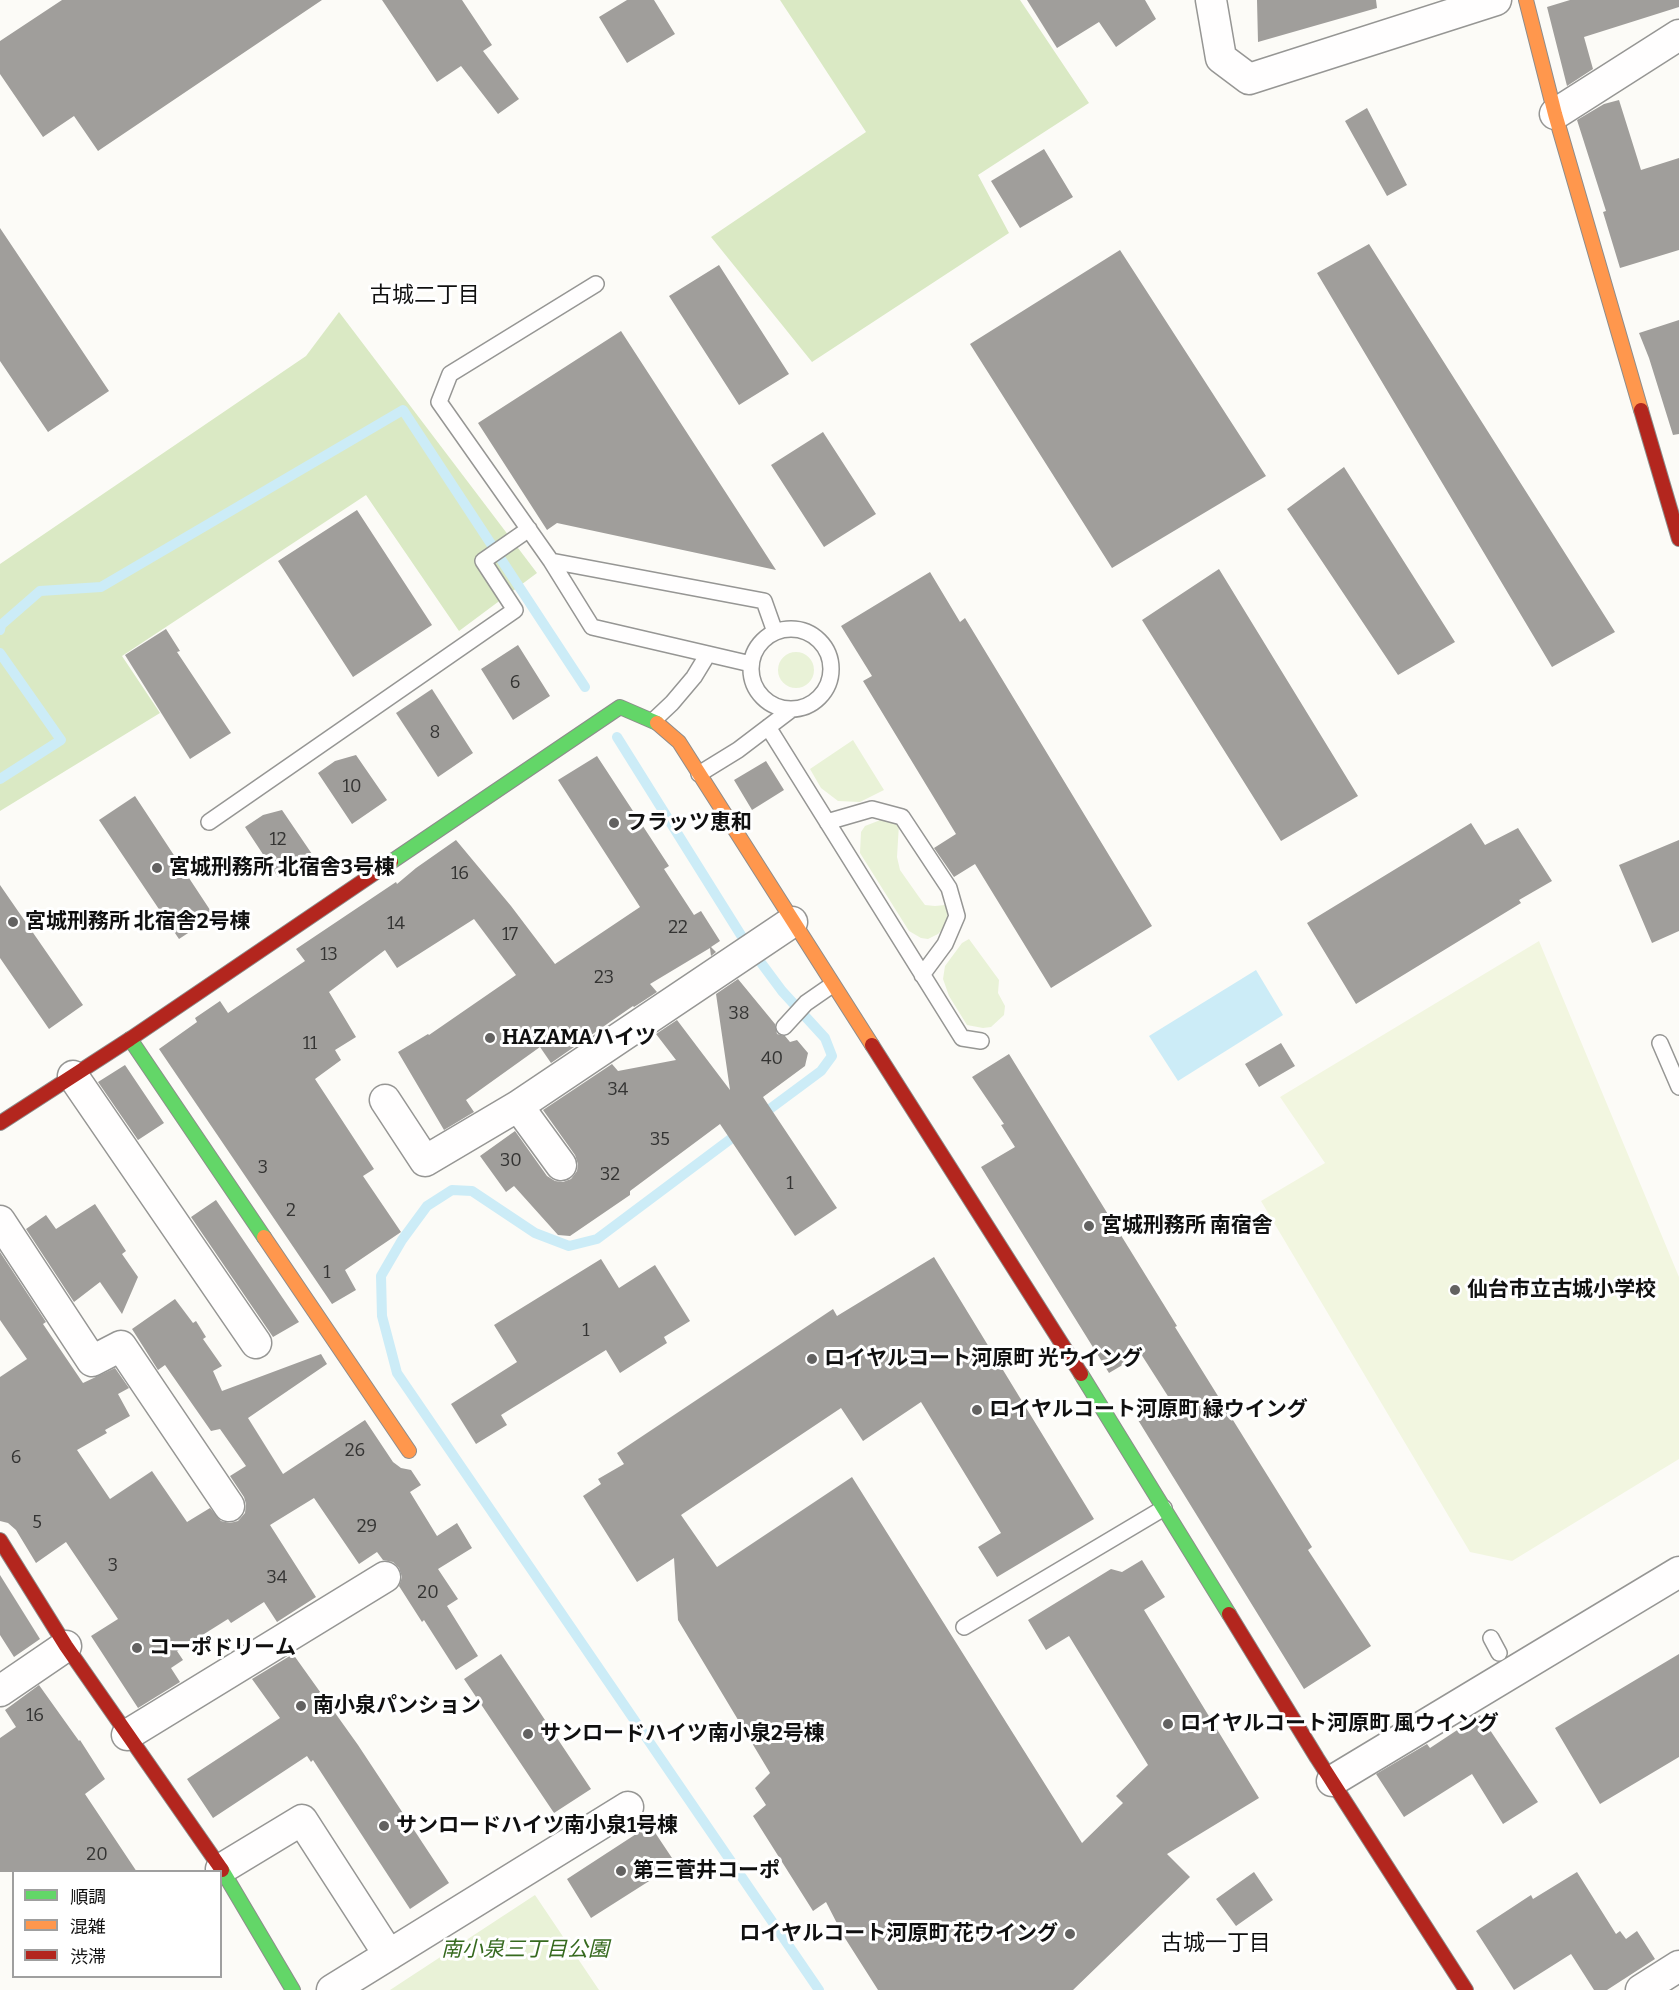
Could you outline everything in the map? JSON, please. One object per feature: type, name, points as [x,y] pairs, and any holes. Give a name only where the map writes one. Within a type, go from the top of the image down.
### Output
[{"type":"street","points":[[1211,0],[1221,58],[1249,79],[1496,0]]},
{"type":"street","points":[[1526,0],[1554,114],[1674,504],[1679,539]]},
{"type":"street","points":[[1554,114],[1679,35]]},
{"type":"street","points":[[0,1123],[130,1039],[620,707],[654,720],[678,742],[699,774],[1092,1391],[1332,1781],[1466,1990]]},
{"type":"street","points":[[385,1100],[425,1161],[518,1106],[792,922]]},
{"type":"street","points":[[130,1039],[410,1451]]},
{"type":"street","points":[[73,1076],[256,1343]]},
{"type":"street","points":[[518,1106],[561,1166]]},
{"type":"street","points":[[0,1221],[92,1361],[121,1346],[230,1506]]},
{"type":"street","points":[[0,1540],[66,1646],[221,1869],[302,1820],[389,1955]]},
{"type":"street","points":[[1332,1781],[1679,1572]]},
{"type":"street","points":[[127,1735],[385,1577]]},
{"type":"street","points":[[0,1691],[66,1646]]},
{"type":"street","points":[[332,1990],[628,1808]]},
{"type":"street","points":[[222,1871],[294,1990]]},
{"type":"street","points":[[1641,1990],[1679,1966]]},
{"type":"lane","points":[[596,285],[450,374],[439,402],[551,561],[592,627],[752,664]]},
{"type":"lane","points":[[209,822],[515,610],[483,561],[529,529]]},
{"type":"lane","points":[[551,561],[764,601],[775,632]]},
{"type":"lane","points":[[788,629],[802,630],[814,636],[824,645],[829,656],[832,668],[830,681],[815,701],[804,707],[792,709],[778,707],[766,700],[757,690],[752,677],[755,651],[763,640],[775,632],[788,629]]},
{"type":"lane","points":[[654,720],[694,677],[708,654]]},
{"type":"lane","points":[[699,774],[738,750],[792,709]]},
{"type":"lane","points":[[768,727],[962,1038],[981,1041]]},
{"type":"lane","points":[[827,822],[872,809],[902,817],[949,888],[957,915],[945,944],[922,975]]},
{"type":"lane","points":[[788,1023],[806,1003],[832,985]]},
{"type":"lane","points":[[1660,1043],[1679,1087]]},
{"type":"lane","points":[[964,1627],[1164,1508]]},
{"type":"lane","points":[[1491,1638],[1499,1653]]},
{"type":"green space","points":[[780,0],[1020,0],[1089,103],[978,175],[1009,233],[812,362],[711,237],[866,132]]},
{"type":"green space","points":[[339,312],[537,573],[459,631],[366,495],[122,656],[160,713],[0,811],[0,564],[306,356]]},
{"type":"green space","points":[[796,652],[809,657],[814,670],[809,683],[796,688],[783,683],[778,670],[783,657]]},
{"type":"green space","points":[[853,740],[884,790],[860,802],[838,801],[821,788],[810,769]]},
{"type":"green space","points":[[883,819],[899,824],[897,857],[900,870],[919,897],[925,905],[945,905],[949,908],[946,926],[938,934],[928,939],[909,931],[860,853],[861,832],[865,826]]},
{"type":"green space","points":[[969,939],[999,980],[998,993],[1005,1006],[1004,1015],[991,1027],[967,1025],[949,996],[943,979],[945,966],[962,943]]},
{"type":"green space","points":[[1539,941],[1679,1277],[1679,1459],[1512,1561],[1470,1552],[1261,1201],[1325,1163],[1280,1097]]},
{"type":"green space","name":"南小泉三丁目公園","points":[[535,1895],[599,1990],[390,1990]]},
{"type":"water","points":[[1256,970],[1283,1015],[1178,1081],[1149,1036]]},
{"type":"building","points":[[62,0],[322,0],[98,151],[74,116],[43,137],[0,74],[0,41]]},
{"type":"building","points":[[382,0],[462,0],[492,45],[483,51],[519,99],[498,114],[461,66],[437,82]]},
{"type":"building","points":[[627,0],[654,0],[675,34],[627,63],[599,17]]},
{"type":"building","points":[[1027,0],[1145,0],[1156,19],[1116,47],[1099,22],[1057,48]]},
{"type":"building","points":[[1257,0],[1376,0],[1377,8],[1258,42]]},
{"type":"building","points":[[1570,0],[1679,0],[1679,7],[1584,37],[1593,69],[1567,86],[1547,7]]},
{"type":"building","points":[[1619,100],[1641,170],[1679,158],[1679,250],[1620,268],[1603,212],[1606,211],[1577,120],[1604,104]]},
{"type":"building","points":[[1367,108],[1407,185],[1387,196],[1345,121]]},
{"type":"building","points":[[1044,149],[1073,197],[1020,228],[991,181]]},
{"type":"building","points":[[0,228],[109,391],[48,432],[0,361]]},
{"type":"building","points":[[1369,244],[1615,632],[1552,667],[1317,273]]},
{"type":"building","points":[[1120,250],[1266,476],[1112,568],[970,344]]},
{"type":"building","points":[[719,265],[789,374],[739,405],[669,296]]},
{"type":"building","points":[[1679,320],[1679,434],[1673,435],[1639,333]]},
{"type":"building","points":[[621,331],[776,570],[557,523],[547,530],[478,423]]},
{"type":"building","points":[[823,432],[876,514],[824,547],[771,465]]},
{"type":"building","points":[[1344,467],[1455,642],[1398,675],[1287,509]]},
{"type":"building","points":[[357,510],[432,625],[353,677],[278,561]]},
{"type":"building","points":[[1219,569],[1358,796],[1281,841],[1142,620]]},
{"type":"building","points":[[930,572],[960,622],[965,618],[1152,926],[1051,988],[975,864],[954,877],[934,848],[956,834],[863,681],[872,676],[841,626]]},
{"type":"building","points":[[166,629],[180,651],[177,652],[231,733],[190,759],[125,655]]},
{"type":"building","points":[[518,645],[550,696],[513,720],[481,669]]},
{"type":"building","points":[[432,689],[473,753],[438,777],[396,713]]},
{"type":"building","points":[[356,755],[387,800],[352,824],[318,773],[335,761]]},
{"type":"building","points":[[597,756],[669,866],[664,869],[694,915],[701,911],[720,941],[711,947],[716,952],[711,956],[710,948],[650,984],[657,992],[551,1063],[540,1047],[466,1100],[474,1112],[444,1130],[398,1052],[429,1035],[516,975],[474,919],[397,968],[385,950],[329,992],[356,1037],[335,1050],[341,1060],[315,1079],[374,1169],[363,1176],[401,1232],[345,1270],[356,1290],[332,1304],[159,1049],[197,1022],[195,1018],[220,1001],[228,1013],[305,961],[296,949],[396,882],[397,884],[456,840],[511,906],[555,964],[640,907],[558,780]]},
{"type":"building","points":[[766,761],[784,790],[752,810],[734,780]]},
{"type":"building","name":"宮城刑務所 北宿舎3号棟","points":[[135,796],[214,916],[179,939],[99,820]]},
{"type":"building","points":[[282,810],[312,854],[278,877],[245,827],[263,815]]},
{"type":"building","points":[[1471,823],[1485,845],[1518,828],[1552,881],[1519,900],[1521,903],[1356,1004],[1307,923]]},
{"type":"building","points":[[1679,840],[1679,931],[1652,943],[1619,865]]},
{"type":"building","name":"宮城刑務所 北宿舎2号棟","points":[[0,885],[83,1005],[49,1029],[0,958]]},
{"type":"building","points":[[738,979],[775,1024],[777,1034],[785,1036],[790,1042],[797,1040],[808,1053],[805,1066],[763,1097],[837,1208],[795,1236],[720,1124],[630,1191],[630,1195],[570,1236],[558,1235],[514,1186],[506,1192],[480,1156],[515,1131],[547,1176],[555,1181],[563,1182],[571,1179],[577,1171],[578,1164],[575,1155],[543,1110],[612,1064],[618,1071],[676,1060],[656,1034],[677,1020],[730,1090],[716,994]]},
{"type":"building","points":[[1281,1043],[1295,1066],[1259,1087],[1245,1064]]},
{"type":"building","points":[[1009,1054],[1312,1547],[1308,1550],[1371,1646],[1304,1689],[1138,1420],[1171,1401],[1141,1354],[1109,1373],[981,1167],[1015,1147],[1001,1125],[1004,1124],[972,1077]]},
{"type":"building","points":[[125,1065],[164,1123],[138,1140],[98,1082]]},
{"type":"building","points":[[216,1200],[299,1322],[273,1337],[191,1217]]},
{"type":"building","points":[[95,1204],[126,1251],[122,1254],[138,1277],[122,1314],[100,1282],[74,1302],[26,1229],[46,1215],[56,1229]]},
{"type":"building","points":[[0,1252],[46,1322],[43,1324],[83,1383],[115,1368],[129,1388],[118,1394],[130,1416],[105,1430],[107,1433],[77,1450],[110,1499],[152,1471],[187,1522],[210,1508],[221,1521],[230,1523],[238,1521],[245,1513],[244,1497],[230,1476],[246,1466],[220,1429],[211,1431],[165,1365],[158,1370],[132,1329],[175,1299],[193,1323],[196,1321],[206,1337],[203,1339],[222,1366],[213,1371],[222,1391],[321,1354],[327,1364],[248,1418],[283,1474],[365,1420],[393,1462],[401,1468],[411,1470],[421,1485],[410,1492],[437,1536],[457,1523],[472,1548],[438,1569],[458,1599],[447,1606],[478,1656],[456,1670],[399,1586],[402,1577],[399,1568],[393,1562],[383,1560],[377,1552],[359,1564],[314,1498],[270,1525],[316,1597],[277,1622],[264,1602],[231,1623],[228,1619],[177,1651],[183,1660],[171,1668],[180,1682],[138,1708],[91,1636],[118,1619],[66,1542],[36,1563],[16,1530],[8,1523],[0,1521],[0,1377],[27,1359],[0,1320]]},
{"type":"building","points":[[934,1257],[1094,1519],[997,1577],[978,1547],[1001,1533],[921,1402],[863,1441],[841,1408],[681,1515],[717,1567],[852,1477],[1082,1843],[1123,1803],[1116,1796],[1148,1765],[1069,1636],[1046,1650],[1028,1620],[1111,1569],[1122,1572],[1142,1560],[1165,1597],[1144,1610],[1259,1798],[1167,1854],[1190,1877],[1073,1990],[878,1990],[843,1935],[826,1902],[813,1911],[753,1816],[766,1805],[755,1788],[770,1773],[678,1620],[674,1558],[637,1582],[583,1496],[601,1484],[598,1479],[624,1464],[617,1453],[833,1309],[837,1316]]},
{"type":"building","points":[[601,1259],[619,1288],[655,1265],[690,1321],[664,1337],[667,1343],[620,1373],[606,1350],[501,1415],[507,1425],[476,1444],[451,1404],[517,1362],[494,1325]]},
{"type":"building","points":[[0,1575],[40,1639],[14,1657],[0,1635]]},
{"type":"building","points":[[293,1654],[358,1745],[449,1883],[410,1909],[313,1760],[311,1762],[307,1756],[213,1818],[187,1779],[280,1718],[252,1679]]},
{"type":"building","name":"サンロードハイツ南小泉2号棟","points":[[501,1654],[591,1789],[554,1813],[464,1679]]},
{"type":"building","points":[[1679,1654],[1679,1757],[1600,1804],[1555,1728]]},
{"type":"building","points":[[39,1685],[80,1740],[105,1779],[85,1794],[136,1870],[12,1870],[12,1872],[0,1872],[0,1738],[16,1727],[5,1710]]},
{"type":"building","points":[[1480,1715],[1538,1802],[1503,1824],[1472,1774],[1404,1817],[1376,1774],[1427,1744],[1430,1748]]},
{"type":"building","name":"第三菅井コーポ","points":[[650,1825],[676,1864],[591,1918],[567,1879]]},
{"type":"building","points":[[1254,1872],[1273,1900],[1236,1926],[1216,1899]]},
{"type":"building","points":[[1577,1872],[1616,1934],[1620,1931],[1626,1939],[1637,1931],[1655,1959],[1607,1990],[1594,1990],[1571,1954],[1514,1990],[1476,1931],[1531,1895],[1533,1899]]},
{"type":"waterway","points":[[0,630],[1,625],[40,591],[101,587],[403,410],[585,687]]},
{"type":"waterway","points":[[0,653],[61,740],[0,779]]},
{"type":"waterway","points":[[617,737],[744,940]]},
{"type":"waterway","points":[[759,960],[782,991],[825,1038],[832,1056],[821,1071],[759,1117]]},
{"type":"waterway","points":[[740,1132],[597,1239],[569,1246],[535,1233],[472,1191],[452,1190],[427,1206],[402,1240],[381,1276],[382,1316],[397,1373],[819,1990]]},
{"type":"traffic: fast","points":[[391,862],[620,707],[657,723]]},
{"type":"traffic: fast","points":[[130,1039],[264,1237]]},
{"type":"traffic: fast","points":[[1081,1374],[1229,1614]]},
{"type":"traffic: fast","points":[[222,1870],[293,1990]]},
{"type":"traffic: slow","points":[[1526,0],[1555,114],[1641,410]]},
{"type":"traffic: slow","points":[[657,723],[679,742],[872,1045]]},
{"type":"traffic: slow","points":[[264,1237],[409,1451]]},
{"type":"traffic: jam","points":[[1641,410],[1679,539]]},
{"type":"traffic: jam","points":[[0,1123],[130,1039],[391,862]]},
{"type":"traffic: jam","points":[[872,1045],[1081,1374]]},
{"type":"traffic: jam","points":[[0,1540],[66,1646],[222,1870]]},
{"type":"traffic: jam","points":[[1229,1614],[1317,1758],[1466,1990]]},
{"type":"place","name":"フラッツ恵和","points":[[614,823]]},
{"type":"place","name":"宮城刑務所 北宿舎3号棟","points":[[157,868]]},
{"type":"place","name":"宮城刑務所 北宿舎2号棟","points":[[13,922]]},
{"type":"place","name":"HAZAMAハイツ","points":[[490,1038]]},
{"type":"place","name":"宮城刑務所 南宿舎","points":[[1089,1226]]},
{"type":"place","name":"仙台市立古城小学校","points":[[1455,1290]]},
{"type":"place","name":"ロイヤルコート河原町 光ウイング","points":[[812,1359]]},
{"type":"place","name":"ロイヤルコート河原町 緑ウイング","points":[[977,1410]]},
{"type":"place","name":"コーポドリーム","points":[[137,1648]]},
{"type":"place","name":"南小泉パンション","points":[[301,1706]]},
{"type":"place","name":"ロイヤルコート河原町 風ウイング","points":[[1168,1724]]},
{"type":"place","name":"サンロードハイツ南小泉2号棟","points":[[528,1734]]},
{"type":"place","name":"サンロードハイツ南小泉1号棟","points":[[384,1826]]},
{"type":"place","name":"第三菅井コーポ","points":[[621,1871]]},
{"type":"place","name":"ロイヤルコート河原町 花ウイング","points":[[1070,1934]]},
{"type":"district","name":"古城二丁目","points":[[425,296]]},
{"type":"district","name":"古城一丁目","points":[[1216,1944]]}]
